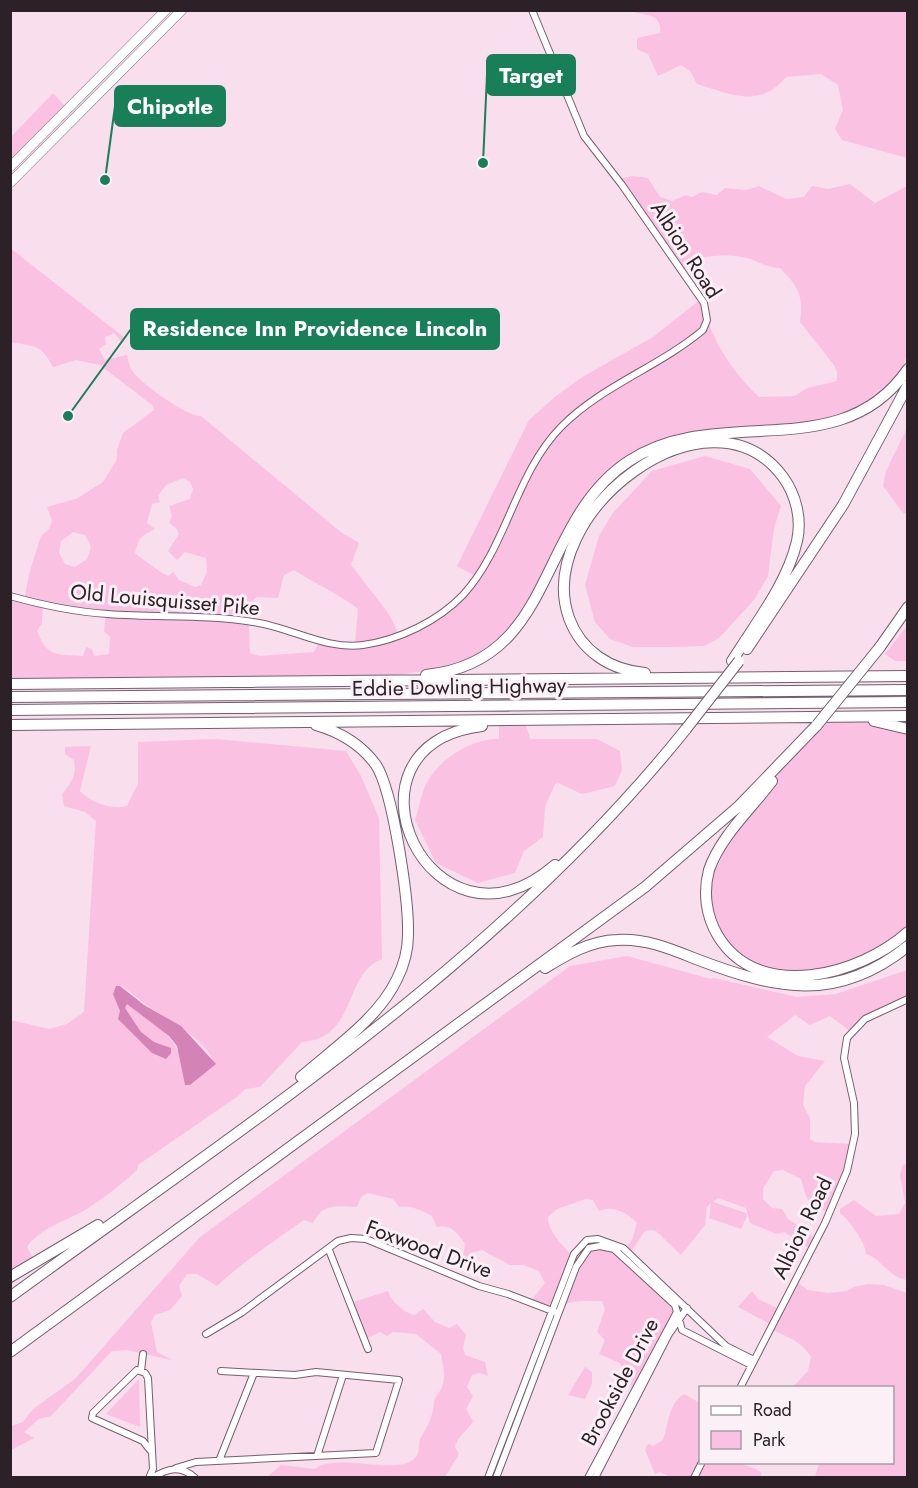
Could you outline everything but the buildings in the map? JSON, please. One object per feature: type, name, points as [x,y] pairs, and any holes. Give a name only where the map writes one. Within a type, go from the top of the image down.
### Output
[{"type":"highway","points":[[345,682],[446,672],[476,661],[499,647],[527,614],[584,506],[613,473],[638,455],[664,443],[699,434],[815,427],[837,423],[879,402],[908,369]]},
{"type":"highway","points":[[10,1297],[355,1045],[451,969],[529,899],[610,817],[686,729],[843,505],[908,386]]},
{"type":"highway","points":[[693,678],[633,672],[602,660],[589,650],[576,633],[567,613],[564,593],[568,567],[576,541],[587,519],[607,493],[627,475],[651,460],[675,450],[701,444],[733,445],[765,459],[789,486],[798,512],[797,539],[788,565],[735,661]]},
{"type":"highway","points":[[908,608],[880,647],[716,854],[706,890],[706,905],[712,926],[726,947],[746,963],[769,973],[797,976],[832,972],[861,963],[890,947],[908,932]]},
{"type":"highway","points":[[10,683],[908,676]]},
{"type":"highway","name":"Eddie Dowling Highway","points":[[10,697],[908,690]]},
{"type":"highway","name":"Eddie Dowling Highway","points":[[10,710],[908,702]]},
{"type":"highway","points":[[10,723],[908,716]]},
{"type":"highway","points":[[835,717],[886,723],[908,729]]},
{"type":"highway","points":[[551,719],[466,728],[445,736],[427,750],[410,774],[404,796],[406,827],[415,849],[431,868],[452,883],[476,891],[501,892],[539,878],[610,817]]},
{"type":"highway","points":[[246,1124],[341,1042],[384,1001],[402,969],[408,942],[407,917],[391,808],[381,774],[366,753],[347,738],[318,726],[286,722]]},
{"type":"highway","points":[[10,1352],[664,871],[739,806],[815,727]]},
{"type":"highway","points":[[466,1018],[571,953],[608,941],[628,940],[655,944],[748,978],[797,986],[825,984],[855,976],[886,962],[908,946]]},
{"type":"highway","points":[[10,1277],[158,1189]]},
{"type":"main road","points":[[10,167],[166,10]]},
{"type":"main road","points":[[10,183],[182,10]]},
{"type":"street","name":"Albion Road","points":[[474,581],[488,559],[535,464],[560,428],[589,404],[700,332],[707,320],[706,307],[697,292],[622,185],[584,136],[532,10]]},
{"type":"street","name":"Old Louisquisset Pike","points":[[10,596],[93,613],[248,621],[288,630],[329,644],[354,646],[393,638],[426,623],[454,603],[474,581]]},
{"type":"street","name":"Albion Road","points":[[741,1386],[825,1222],[847,1171],[855,1134],[855,1117],[846,1072],[845,1047],[848,1038],[857,1026],[908,999]]},
{"type":"street","name":"Foxwood Drive","points":[[206,1334],[241,1313],[329,1250],[338,1241],[366,1239],[479,1286],[508,1294],[555,1312]]},
{"type":"street","points":[[489,1478],[578,1248],[587,1240],[598,1239],[618,1244],[726,1346],[753,1362]]},
{"type":"street","points":[[576,1258],[589,1248],[600,1246],[614,1250],[678,1310],[682,1330],[753,1362]]},
{"type":"street","points":[[329,1250],[368,1349]]},
{"type":"street","name":"Brookside Drive","points":[[588,1478],[678,1310],[685,1306]]},
{"type":"street","name":"Brookside Drive","points":[[595,1478],[685,1306]]},
{"type":"street","points":[[141,1371],[143,1354]]},
{"type":"street","points":[[150,1450],[143,1441],[92,1418],[93,1413],[133,1371],[141,1371],[148,1378],[150,1450],[153,1469],[151,1478]]},
{"type":"street","points":[[151,1478],[196,1462],[376,1453],[399,1380],[316,1372],[295,1375],[221,1371]]},
{"type":"street","points":[[219,1461],[254,1373]]},
{"type":"street","points":[[317,1456],[343,1375]]},
{"type":"street","points":[[496,1478],[530,1375]]},
{"type":"street","points":[[694,1478],[701,1464]]},
{"type":"street","points":[[176,1468],[183,1469],[195,1478]]},
{"type":"green space","points":[[637,11],[907,11],[907,158],[842,140],[835,129],[843,110],[838,85],[821,74],[786,77],[776,87],[755,96],[733,95],[697,84],[690,71],[681,65],[658,76],[648,54],[637,49],[637,38],[660,33],[659,23],[654,17],[636,13]]},
{"type":"green space","points":[[53,93],[66,107],[11,164],[11,137]]},
{"type":"green space","points":[[634,176],[648,178],[660,197],[672,201],[686,195],[692,197],[702,192],[717,195],[725,188],[746,190],[759,186],[786,199],[804,197],[812,186],[828,189],[850,184],[875,203],[907,186],[907,354],[900,377],[880,398],[833,422],[693,432],[604,477],[524,616],[506,637],[458,667],[387,676],[11,680],[11,595],[25,597],[29,574],[41,536],[49,529],[52,521],[47,507],[76,499],[103,482],[117,459],[117,450],[123,433],[154,410],[152,405],[100,365],[76,360],[53,367],[41,350],[11,342],[10,248],[125,338],[122,342],[114,333],[105,337],[106,344],[99,349],[105,360],[127,355],[131,369],[153,390],[186,411],[201,416],[342,533],[359,543],[351,565],[389,614],[398,633],[420,624],[441,610],[475,576],[457,566],[529,420],[556,396],[584,376],[653,337],[701,299],[710,327],[723,353],[739,376],[759,397],[795,396],[807,388],[837,381],[837,371],[834,365],[800,322],[801,305],[798,292],[780,268],[738,256],[704,257],[690,261],[683,274],[617,179]],"holes":[[[183,478],[190,482],[193,489],[190,499],[169,506],[172,516],[169,523],[176,528],[179,534],[168,551],[177,560],[185,552],[206,558],[207,572],[201,585],[195,587],[179,580],[173,572],[166,575],[135,553],[141,538],[155,529],[147,523],[152,504],[160,502],[158,496],[166,485]],[[73,532],[85,535],[91,547],[87,559],[75,567],[65,564],[59,553],[61,541]],[[294,570],[358,609],[355,643],[320,640],[314,652],[259,656],[250,653],[248,604],[257,597],[278,598],[284,575]],[[43,604],[106,614],[104,631],[110,637],[109,654],[94,656],[92,649],[86,647],[83,656],[54,653],[45,646],[37,631],[42,623]]]},
{"type":"green space","points":[[907,428],[908,511],[904,514],[883,486],[886,471]]},
{"type":"green space","points":[[705,456],[750,469],[781,506],[774,528],[768,576],[754,600],[719,638],[704,646],[633,647],[610,639],[595,622],[585,585],[599,536],[613,513],[652,471]]},
{"type":"green space","points":[[907,626],[907,661],[895,661],[885,654]]},
{"type":"green space","points":[[826,717],[871,720],[907,731],[907,928],[899,937],[839,969],[769,972],[724,947],[703,893],[725,837]]},
{"type":"green space","points":[[525,721],[530,739],[597,739],[620,751],[622,770],[615,786],[582,794],[558,783],[555,784],[545,807],[543,837],[524,851],[515,873],[478,883],[436,863],[415,820],[421,797],[431,775],[447,759],[467,746],[499,739],[499,723]]},
{"type":"green space","points":[[215,739],[346,751],[361,776],[379,818],[382,959],[370,966],[361,977],[342,1018],[333,1029],[320,1038],[302,1042],[260,1087],[245,1089],[138,1165],[137,1170],[99,1201],[54,1225],[32,1240],[27,1247],[34,1260],[11,1275],[10,1020],[49,1029],[67,1024],[84,1012],[96,821],[85,812],[64,806],[62,794],[71,782],[75,770],[74,760],[65,754],[65,747],[91,746],[80,791],[96,802],[121,807],[127,806],[138,783],[138,742]],"holes":[[[121,985],[196,1039],[211,1056],[213,1065],[190,1079],[173,1042],[118,988]]]},
{"type":"green space","points":[[627,956],[711,979],[797,997],[836,994],[907,970],[907,996],[863,1017],[850,1031],[830,1016],[810,1025],[795,1015],[767,1037],[798,1056],[825,1061],[805,1086],[803,1105],[810,1118],[810,1139],[815,1142],[850,1144],[843,1178],[827,1212],[808,1199],[801,1179],[783,1170],[774,1171],[763,1189],[763,1199],[772,1208],[782,1209],[788,1219],[814,1237],[809,1248],[784,1232],[777,1234],[750,1223],[746,1208],[718,1198],[713,1202],[746,1213],[747,1216],[741,1229],[709,1218],[711,1203],[707,1207],[705,1225],[681,1255],[656,1231],[644,1232],[629,1255],[684,1306],[633,1390],[620,1363],[599,1354],[605,1340],[597,1332],[605,1309],[602,1301],[570,1303],[556,1314],[530,1302],[545,1283],[539,1271],[523,1265],[510,1265],[482,1250],[470,1253],[461,1268],[465,1244],[454,1230],[442,1226],[437,1227],[432,1216],[420,1210],[399,1207],[393,1199],[368,1193],[361,1197],[357,1207],[331,1207],[321,1212],[313,1223],[304,1220],[248,1260],[217,1286],[197,1274],[187,1274],[179,1286],[182,1296],[170,1310],[155,1315],[151,1322],[157,1352],[172,1360],[127,1350],[112,1351],[51,1416],[39,1419],[24,1432],[34,1438],[11,1450],[11,1426],[23,1422],[33,1409],[75,1379],[200,1237],[570,966]],"holes":[[[586,1199],[593,1200],[599,1211],[615,1209],[630,1216],[637,1223],[632,1240],[623,1250],[596,1243],[586,1246],[576,1258],[554,1234],[548,1217],[557,1209]]]},
{"type":"green space","points":[[903,1164],[908,1165],[907,1280],[895,1276],[872,1256],[866,1254],[856,1232],[840,1213],[840,1209],[854,1200],[876,1216],[899,1214],[905,1203],[900,1175]]},
{"type":"green space","points":[[794,1280],[808,1290],[828,1293],[847,1291],[868,1284],[884,1285],[907,1293],[907,1477],[815,1477],[819,1464],[894,1464],[894,1386],[794,1386],[808,1371],[811,1357],[807,1351],[798,1343],[769,1328],[770,1324],[738,1307],[752,1291],[758,1299],[779,1309]]},
{"type":"green space","points":[[388,1291],[395,1302],[410,1314],[414,1315],[423,1309],[435,1322],[449,1328],[457,1324],[466,1335],[463,1348],[465,1355],[485,1362],[488,1376],[480,1373],[472,1375],[467,1387],[473,1396],[466,1409],[473,1421],[456,1443],[455,1447],[459,1454],[445,1477],[266,1478],[281,1465],[315,1469],[325,1464],[339,1463],[399,1465],[410,1462],[417,1455],[420,1439],[430,1421],[435,1398],[443,1383],[443,1362],[441,1354],[416,1334],[393,1332],[387,1336],[380,1332],[366,1339],[351,1303]]},
{"type":"green space","points":[[585,1367],[592,1372],[592,1384],[585,1399],[568,1395]]},
{"type":"green space","points":[[139,1379],[140,1427],[106,1414],[137,1381]]},
{"type":"green space","points":[[684,1394],[699,1402],[699,1464],[748,1466],[762,1473],[760,1477],[670,1477],[660,1472],[655,1474],[645,1450],[648,1444],[653,1446],[663,1440],[672,1408]]},
{"type":"shaded area","points":[[116,986],[120,986],[144,1005],[181,1026],[216,1064],[190,1085],[185,1085],[177,1046],[169,1036],[127,1004],[125,1008],[141,1032],[154,1042],[171,1048],[171,1053],[166,1059],[152,1053],[118,1019],[120,1011],[113,994]]},
{"type":"place","name":"Target","points":[[483,163]]},
{"type":"place","name":"Chipotle","points":[[105,180]]},
{"type":"place","name":"Residence Inn Providence Lincoln","points":[[68,416]]}]
